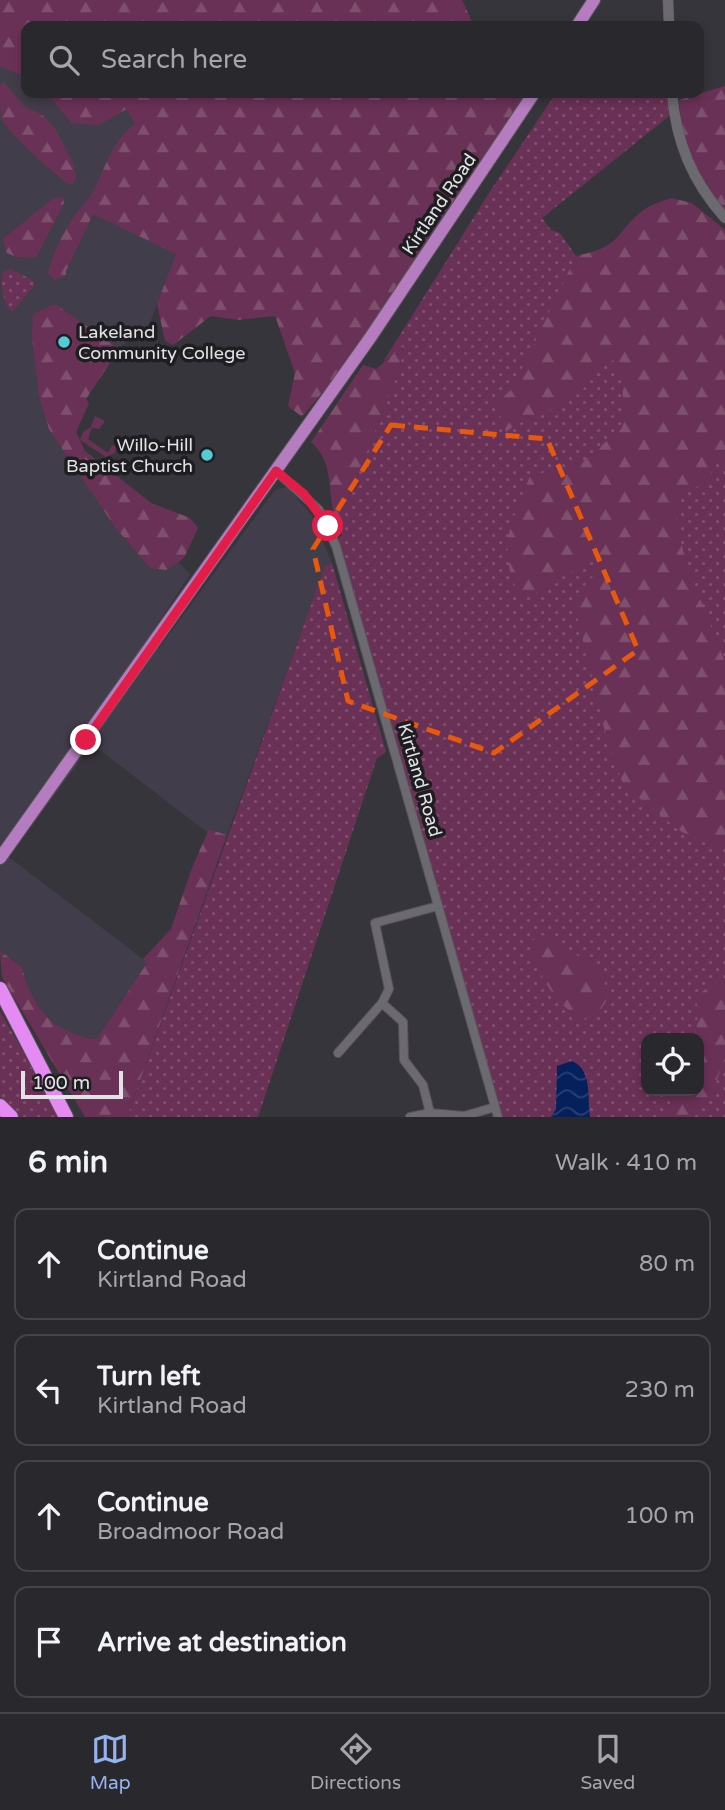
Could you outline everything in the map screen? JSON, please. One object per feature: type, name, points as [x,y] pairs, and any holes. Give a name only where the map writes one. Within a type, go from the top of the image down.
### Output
[{"type":"highway","points":[[0,989],[66,1117]]},
{"type":"highway","points":[[0,1106],[10,1117]]},
{"type":"main road","points":[[580,21],[594,0]]},
{"type":"main road","name":"Kirtland Road","points":[[0,858],[50,792],[370,338],[531,98]]},
{"type":"street","points":[[668,0],[669,21]]},
{"type":"street","points":[[673,98],[677,132],[688,165],[703,191],[725,218]]},
{"type":"street","name":"Kirtland Road","points":[[276,471],[319,510],[336,546],[498,1117]]},
{"type":"street","points":[[338,1053],[382,1003],[389,980],[375,923],[438,906]]},
{"type":"street","points":[[382,1003],[403,1021],[404,1060],[423,1084],[430,1113]]},
{"type":"street","points":[[410,1117],[430,1113],[464,1116],[495,1107]]},
{"type":"highlighted area","points":[[391,425],[547,439],[638,650],[494,753],[348,701],[313,549]]},
{"type":"shaded area","points":[[0,0],[21,21],[21,98],[122,98],[188,223],[146,333],[122,345],[58,440],[190,574],[146,642],[159,648],[275,490],[287,487],[311,514],[332,563],[325,567],[227,835],[210,829],[208,833],[92,744],[9,857],[148,963],[97,1039],[66,1034],[43,1013],[26,987],[22,967],[0,951]]},
{"type":"green space","points":[[0,0],[462,0],[472,21],[21,21],[21,75],[0,66]]},
{"type":"green space","points":[[4,82],[24,106],[42,115],[55,128],[73,163],[76,179],[72,185],[45,165],[4,124],[1,118],[0,85]]},
{"type":"green space","points":[[725,86],[725,211],[698,174],[683,131],[679,100],[704,98],[704,92]]},
{"type":"green space","points":[[51,98],[525,98],[351,358],[302,417],[288,406],[295,373],[275,316],[238,320],[211,316],[173,345],[165,341],[157,304],[176,254],[93,214],[66,276],[55,280],[48,274],[68,225],[90,197],[120,139],[135,124],[127,109],[98,125],[72,123]]},
{"type":"green space","points":[[553,98],[667,98],[669,116],[542,218],[551,230],[560,233],[576,256],[600,314],[725,282],[725,1117],[503,1117],[336,540],[342,536],[338,525],[399,370],[403,347],[383,362],[489,193]]},
{"type":"green space","points":[[55,197],[63,197],[64,203],[36,258],[16,257],[7,253],[3,239]]},
{"type":"green space","points":[[671,198],[692,203],[725,230],[725,462],[716,462],[709,479],[686,494],[678,504],[677,524],[686,563],[725,662],[725,849],[682,832],[624,786],[608,744],[573,599],[595,574],[595,557],[522,601],[509,567],[507,552],[512,524],[530,476],[581,463],[622,428],[623,382],[614,360],[596,368],[588,383],[568,401],[506,432],[498,410],[499,401],[512,389],[576,256],[603,248],[617,238],[645,209]]},
{"type":"green space","points":[[11,269],[32,280],[35,285],[12,312],[4,299],[2,282],[3,272]]},
{"type":"green space","points":[[55,304],[115,346],[112,360],[86,399],[89,403],[76,432],[85,451],[151,503],[190,518],[198,528],[184,558],[166,570],[150,568],[115,527],[49,429],[39,396],[32,337],[33,314]]},
{"type":"green space","points":[[403,346],[399,370],[338,525],[328,471],[319,451],[311,442],[363,365],[376,369]]},
{"type":"green space","points":[[95,416],[105,421],[99,429],[92,428],[88,439],[108,453],[112,445],[116,447],[115,453],[106,457],[80,440],[83,432],[91,427]]},
{"type":"green space","points":[[332,563],[386,752],[377,758],[258,1117],[127,1117],[325,566]]},
{"type":"green space","points":[[209,829],[227,835],[127,1117],[85,1117],[2,977],[0,951],[22,967],[31,995],[47,1016],[68,1032],[97,1039],[147,963],[143,959],[171,929]]},
{"type":"green space","points":[[540,935],[551,938],[588,963],[603,980],[607,997],[596,1013],[583,1020],[555,996],[542,976],[529,941]]},
{"type":"green space","points":[[725,979],[725,1058],[713,1091],[688,1117],[666,1117],[675,1096],[704,1096],[704,1033],[695,1033],[697,1002],[703,991]]},
{"type":"green space","points":[[0,1011],[60,1117],[19,1117],[0,1097]]},
{"type":"water","points":[[572,1061],[579,1065],[586,1078],[590,1117],[551,1117],[556,1109],[557,1066]]},
{"type":"place","name":"Lakeland Community College","points":[[64,342]]},
{"type":"place","name":"Willo-Hill Baptist Church","points":[[207,455]]},
{"type":"route","points":[[86,740],[276,471],[304,494],[319,510],[328,526]]}]
